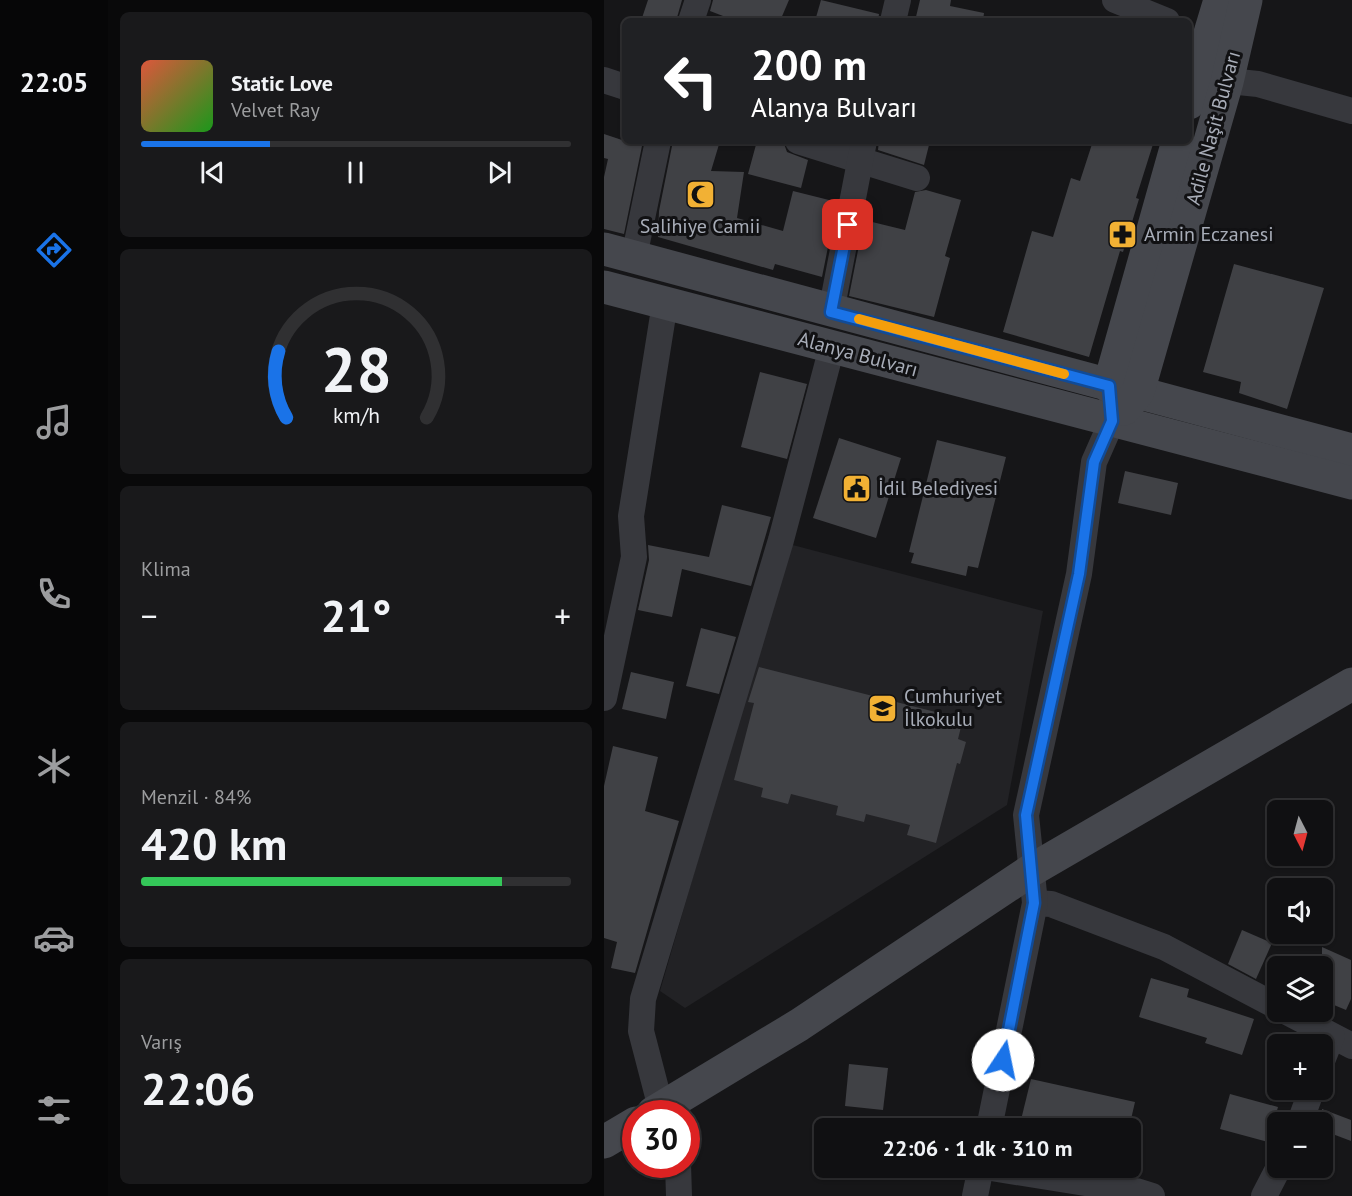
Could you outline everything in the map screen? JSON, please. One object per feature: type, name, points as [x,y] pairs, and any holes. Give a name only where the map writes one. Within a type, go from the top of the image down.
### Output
[{"type":"main road","name":"Adile Naşit Bulvarı","points":[[1192,122],[1220,0]]},
{"type":"main road","name":"Adile Naşit Bulvarı","points":[[1207,63],[1246,0]]},
{"type":"main road","name":"Adile Naşit Bulvarı","points":[[1124,389],[1177,144]]},
{"type":"main road","name":"Adile Naşit Bulvarı","points":[[1112,421],[1124,389],[1186,144]]},
{"type":"main road","name":"Alanya Bulvarı","points":[[619,253],[831,312],[1351,450]]},
{"type":"main road","name":"Alanya Bulvarı","points":[[604,287],[1351,483]]},
{"type":"main road","points":[[678,1100],[799,1025],[1030,871],[1351,684]]},
{"type":"main road","points":[[604,1142],[622,1132]]},
{"type":"street","points":[[692,18],[698,0]]},
{"type":"street","points":[[894,18],[898,0]]},
{"type":"street","points":[[1116,0],[1160,18]]},
{"type":"street","points":[[1207,63],[1258,84],[1351,111]]},
{"type":"street","points":[[604,80],[622,86]]},
{"type":"street","points":[[619,253],[657,144]]},
{"type":"street","points":[[817,144],[862,151],[917,178]]},
{"type":"street","points":[[831,312],[862,151]]},
{"type":"street","points":[[605,684],[634,557],[631,516],[666,303]]},
{"type":"street","points":[[657,1100],[641,1030],[643,999],[781,540],[832,347]]},
{"type":"street","points":[[991,1118],[1034,903],[1026,815],[1079,574],[1094,462],[1112,421]]},
{"type":"street","points":[[1034,903],[1051,904],[1164,947],[1267,1001]]},
{"type":"street","points":[[1306,1022],[1342,1041]]},
{"type":"street","points":[[678,1178],[679,1196]]},
{"type":"street","points":[[975,1196],[980,1178]]},
{"type":"street","points":[[1053,1178],[1136,1191],[1152,1196]]},
{"type":"street","points":[[1264,1196],[1273,1178]]},
{"type":"shaded area","name":"Cumhuriyet İlkokulu","points":[[789,544],[1043,611],[1007,805],[685,1008],[660,991]]},
{"type":"building","points":[[648,0],[682,0],[677,18],[642,18]]},
{"type":"building","points":[[713,0],[789,0],[781,18],[728,18],[710,11]]},
{"type":"building","points":[[821,0],[879,14],[878,18],[816,18]]},
{"type":"building","points":[[920,0],[951,0],[950,6],[984,13],[983,18],[916,18]]},
{"type":"building","points":[[604,134],[622,140],[622,144],[642,144],[624,234],[604,229],[604,177],[608,159],[604,158]]},
{"type":"building","points":[[672,144],[719,144],[711,171],[744,172],[737,218],[783,231],[793,191],[837,202],[822,277],[775,264],[773,270],[658,237],[659,211]]},
{"type":"building","points":[[756,144],[784,144],[787,152],[808,160],[801,188],[748,174]]},
{"type":"building","points":[[879,144],[929,144],[924,165],[878,150]]},
{"type":"building","points":[[1092,144],[1153,144],[1136,198],[1139,199],[1123,252],[1120,251],[1089,357],[1003,332],[1032,231],[1053,237],[1071,178],[1080,181]]},
{"type":"building","points":[[926,190],[961,200],[945,256],[950,258],[934,317],[849,296],[864,220],[905,230],[915,192]]},
{"type":"building","points":[[1234,264],[1324,288],[1287,409],[1239,393],[1241,382],[1203,372]]},
{"type":"building","points":[[760,372],[807,384],[787,459],[741,447]]},
{"type":"building","name":"İdil Belediyesi","points":[[839,438],[901,458],[876,538],[813,518]]},
{"type":"building","points":[[937,440],[1006,457],[978,568],[968,566],[966,576],[911,563],[914,553],[909,552]]},
{"type":"building","points":[[1125,471],[1178,483],[1171,515],[1118,503]]},
{"type":"building","points":[[722,505],[771,517],[751,586],[682,569],[672,617],[638,610],[649,560],[648,545],[709,557]]},
{"type":"building","points":[[701,628],[736,637],[719,694],[686,686]]},
{"type":"building","points":[[759,667],[963,719],[958,739],[966,742],[960,764],[957,763],[936,843],[907,835],[910,825],[866,814],[864,822],[836,815],[838,806],[791,794],[788,804],[761,797],[763,788],[734,780],[754,703],[748,702]]},
{"type":"building","points":[[631,672],[674,682],[666,719],[622,709]]},
{"type":"building","points":[[613,746],[658,757],[645,811],[679,821],[635,973],[611,968],[617,942],[604,938],[604,786]]},
{"type":"building","points":[[1242,930],[1267,941],[1267,944],[1272,944],[1256,979],[1228,964]]},
{"type":"building","points":[[1322,947],[1351,960],[1351,999],[1346,1010],[1333,1005],[1333,956],[1322,956]]},
{"type":"building","points":[[1151,978],[1189,989],[1187,997],[1254,1019],[1242,1055],[1205,1043],[1207,1038],[1139,1017]]},
{"type":"building","points":[[849,1064],[888,1068],[883,1110],[845,1106]]},
{"type":"building","points":[[1031,1079],[1135,1102],[1131,1118],[1021,1118]]},
{"type":"building","points":[[1230,1094],[1278,1107],[1277,1112],[1267,1112],[1267,1142],[1220,1129]]},
{"type":"building","points":[[1333,1113],[1351,1120],[1351,1141],[1333,1134]]},
{"type":"slow traffic","points":[[859,319],[1064,374]]},
{"type":"place","name":"Salihiye Camii","points":[[700,195]]},
{"type":"place","name":"Armin Eczanesi","points":[[1123,234]]},
{"type":"place","name":"İdil Belediyesi","points":[[857,488]]},
{"type":"place","name":"Cumhuriyet İlkokulu","points":[[883,708]]},
{"type":"route","points":[[848,225],[831,312],[1109,386],[1112,421],[1094,462],[1079,574],[1026,815],[1034,903],[1003,1060]]}]
